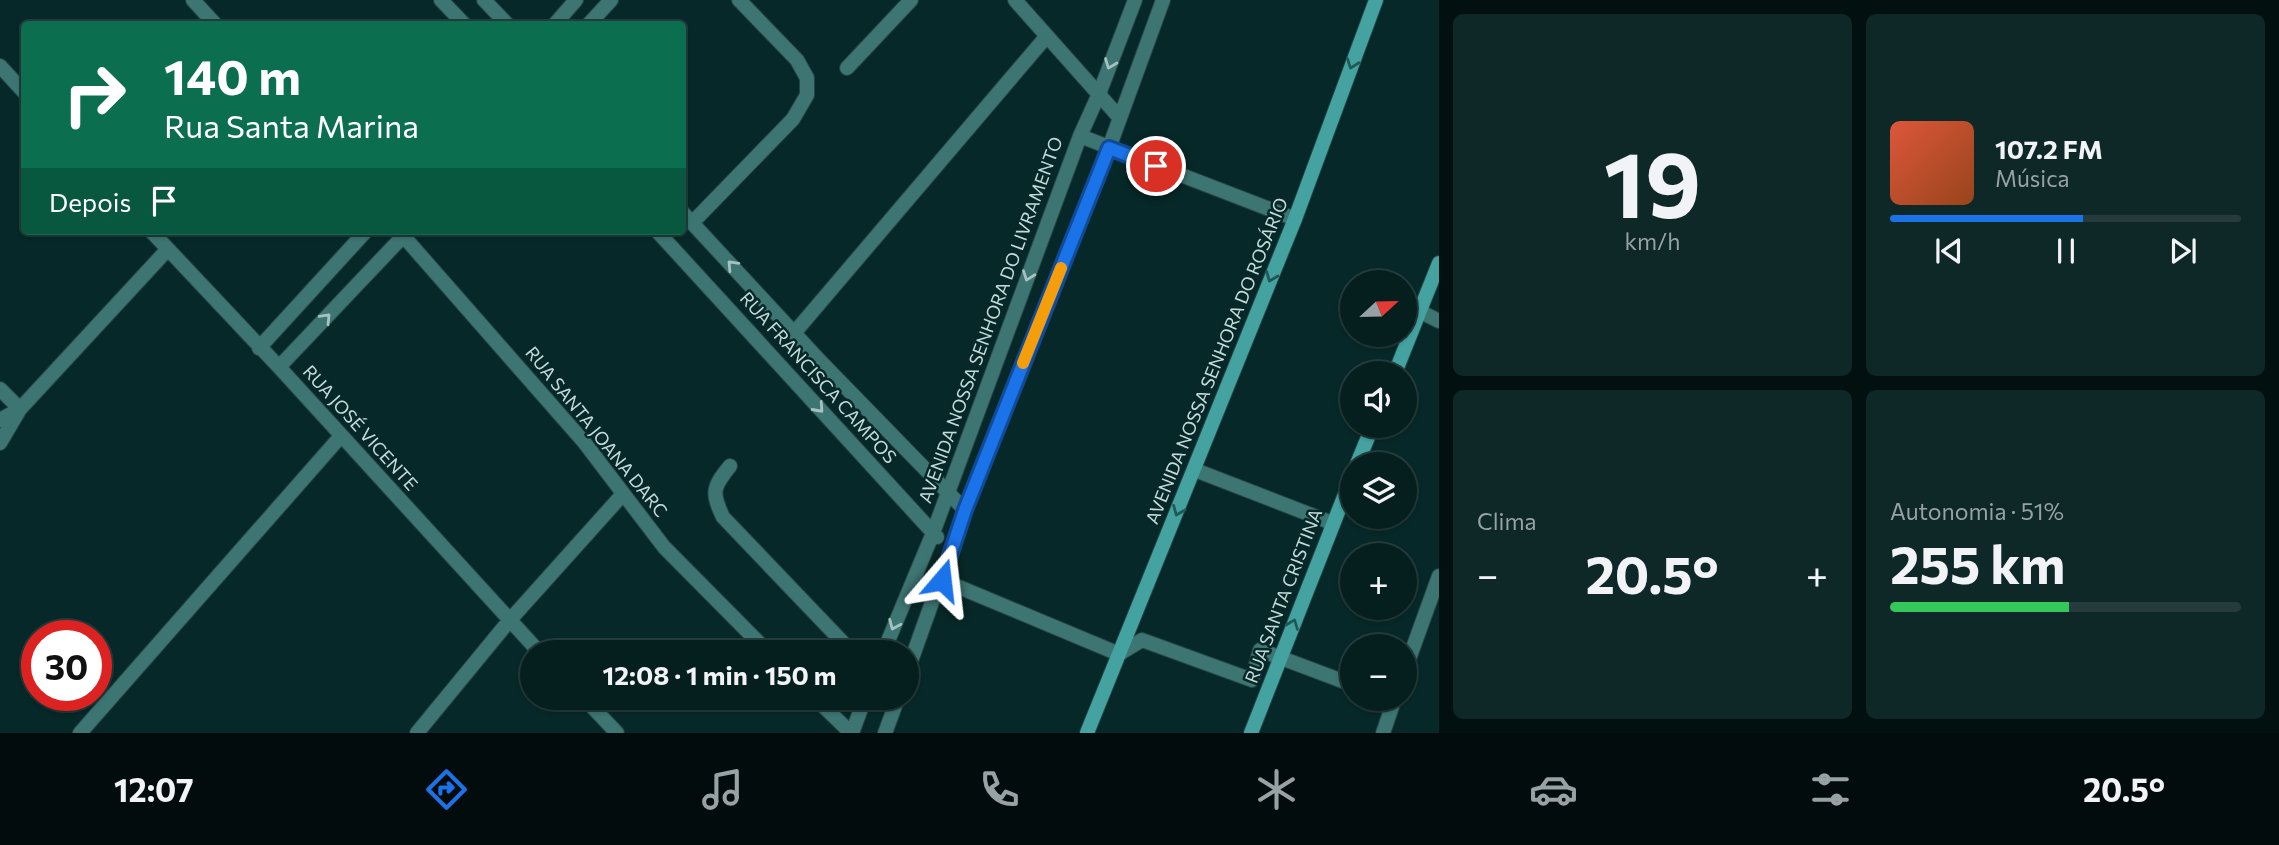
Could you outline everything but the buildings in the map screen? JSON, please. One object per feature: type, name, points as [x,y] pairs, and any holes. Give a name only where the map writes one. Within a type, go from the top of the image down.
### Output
[{"type":"main road","name":"AVENIDA NOSSA SENHORA DO ROSÁRIO","points":[[1087,733],[1295,219],[1376,0]]},
{"type":"main road","points":[[1400,361],[1439,263]]},
{"type":"main road","name":"RUA SANTA CRISTINA","points":[[1251,733],[1340,504]]},
{"type":"street","points":[[193,0],[212,21]]},
{"type":"street","points":[[441,0],[461,21]]},
{"type":"street","points":[[484,0],[504,21]]},
{"type":"street","points":[[558,21],[576,0]]},
{"type":"street","points":[[592,21],[611,0]]},
{"type":"street","points":[[688,217],[793,119],[802,106],[808,87],[807,78],[796,60],[738,0]]},
{"type":"street","points":[[847,68],[911,0]]},
{"type":"street","points":[[1015,0],[1119,117]]},
{"type":"street","name":"AVENIDA NOSSA SENHORA DO LIVRAMENTO","points":[[888,640],[933,533],[1080,136],[1135,0]]},
{"type":"street","points":[[919,641],[965,510],[1109,148],[1163,0]]},
{"type":"street","points":[[795,332],[1046,37]]},
{"type":"street","points":[[0,66],[21,89]]},
{"type":"street","points":[[1080,136],[1295,219]]},
{"type":"street","name":"RUA FRANCISCA CAMPOS","points":[[688,217],[819,360],[965,510]]},
{"type":"street","name":"RUA JOSÉ VICENTE","points":[[155,235],[527,640]]},
{"type":"street","points":[[259,348],[362,235]]},
{"type":"street","points":[[279,367],[402,235]]},
{"type":"street","name":"RUA SANTA JOANA DARC","points":[[406,235],[584,442],[664,547],[756,640]]},
{"type":"street","name":"RUA FRANCISCA CAMPOS","points":[[661,235],[950,551]]},
{"type":"street","points":[[0,443],[20,409],[168,249]]},
{"type":"street","points":[[1421,312],[1439,321]]},
{"type":"street","points":[[0,389],[20,409]]},
{"type":"street","points":[[0,419],[20,409]]},
{"type":"street","points":[[80,733],[341,436]]},
{"type":"street","points":[[730,466],[714,491],[716,504],[723,517],[841,640]]},
{"type":"street","points":[[1195,470],[1332,523]]},
{"type":"street","points":[[417,733],[509,621],[623,494]]},
{"type":"street","points":[[1417,637],[1439,576]]},
{"type":"street","points":[[942,580],[1119,654],[1142,640],[1252,680],[1260,650],[1340,680]]},
{"type":"street","points":[[595,710],[617,733]]},
{"type":"street","points":[[827,710],[851,733],[860,710]]},
{"type":"street","points":[[885,733],[894,710]]},
{"type":"street","points":[[1383,733],[1389,711]]},
{"type":"slow traffic","points":[[1023,363],[1061,268]]},
{"type":"route","points":[[942,580],[965,510],[1109,148],[1156,166]]}]
